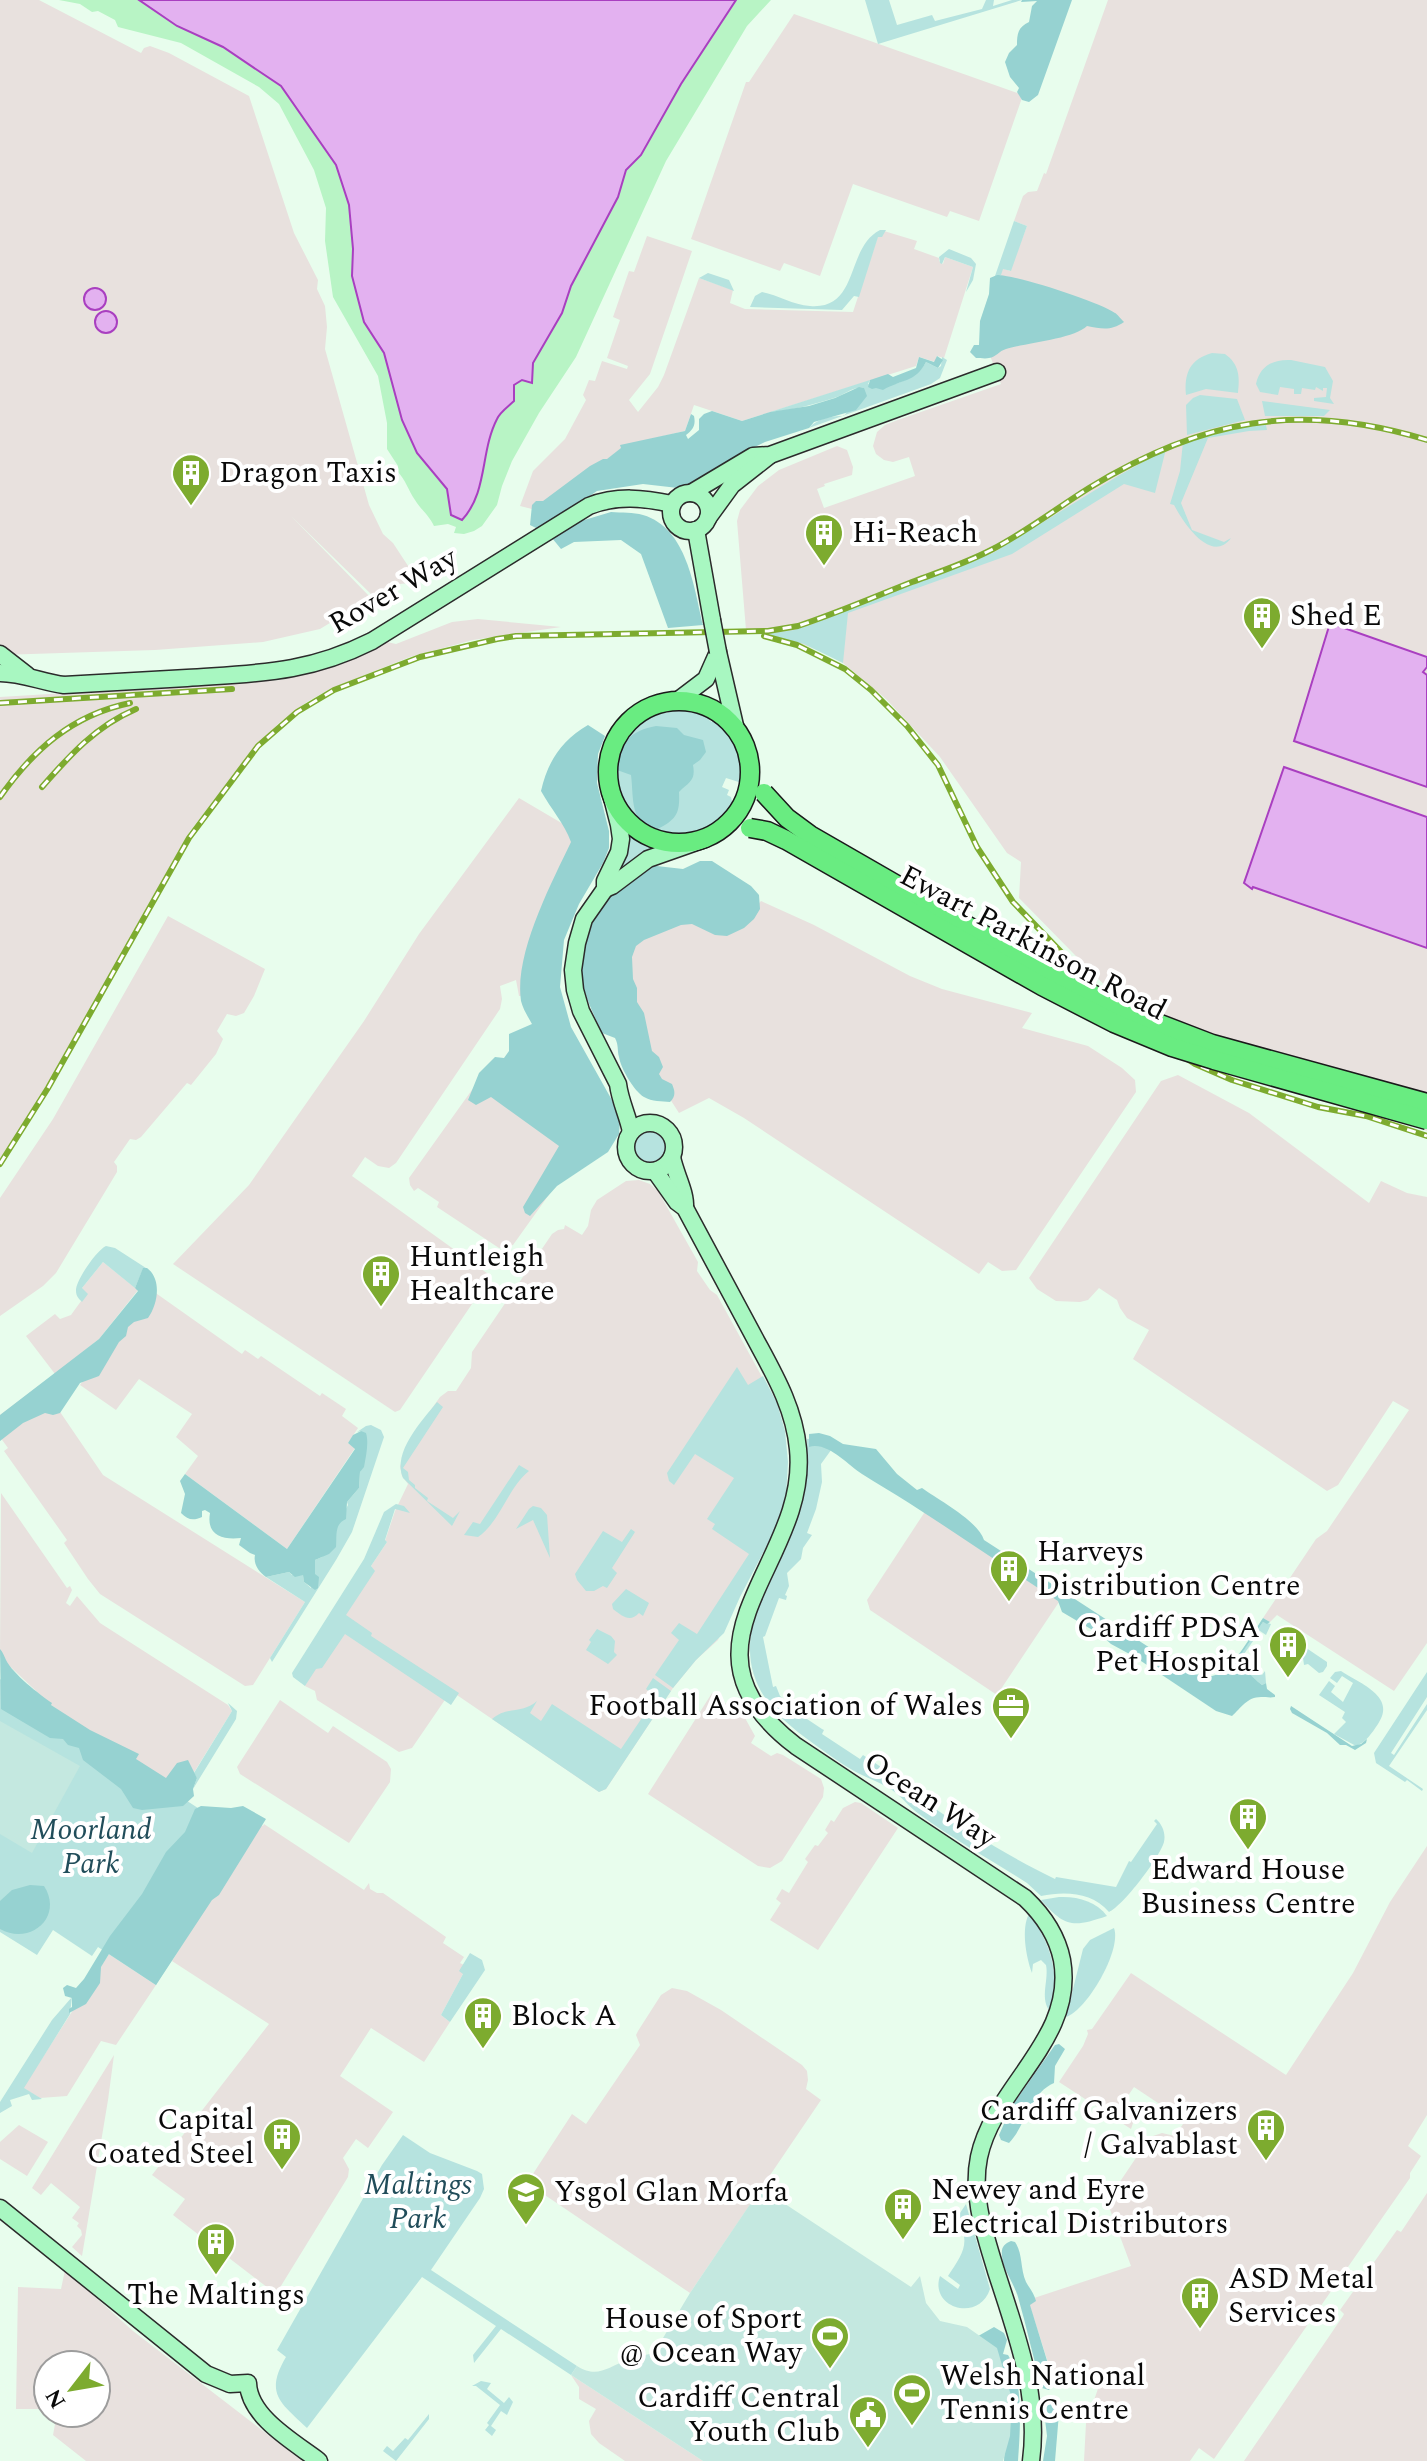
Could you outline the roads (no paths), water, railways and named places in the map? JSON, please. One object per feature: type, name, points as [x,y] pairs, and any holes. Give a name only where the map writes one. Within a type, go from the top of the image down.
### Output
[{"type":"main road","points":[[677,701],[699,704],[713,710],[736,730],[751,765],[739,810],[710,837],[668,842],[646,835],[623,816],[610,790],[608,766],[620,734],[645,710],[661,703],[677,701]]},
{"type":"main road","name":"Ewart Parkinson Road","points":[[751,765],[764,793],[787,818],[810,835],[1116,1007],[1212,1044],[1427,1103]]},
{"type":"main road","name":"Ewart Parkinson Road","points":[[710,837],[736,828],[767,831],[1042,986],[1114,1023],[1172,1047],[1427,1120]]},
{"type":"street","points":[[770,455],[732,485],[702,524],[684,530],[674,522],[671,517],[672,504],[680,496],[691,493],[753,456],[770,455],[997,372]]},
{"type":"street","points":[[691,493],[706,502],[708,507],[702,524],[712,620],[736,730]]},
{"type":"street","name":"Rover Way","points":[[0,673],[64,685],[268,673],[307,666],[372,641],[589,506],[614,499],[643,498],[672,504]]},
{"type":"street","points":[[677,701],[706,679],[718,652]]},
{"type":"street","name":"Rover Way","points":[[0,654],[28,676]]},
{"type":"street","points":[[605,889],[605,881],[615,863],[621,839],[610,790]]},
{"type":"street","points":[[631,1132],[618,1084],[581,1011],[575,990],[573,970],[577,943],[584,919],[605,889],[648,859],[710,837]]},
{"type":"street","points":[[618,1084],[628,1091],[640,1111],[653,1123]]},
{"type":"street","points":[[642,1124],[663,1126],[672,1137],[672,1157],[655,1171],[640,1169],[628,1159],[626,1145],[631,1132],[642,1124]]},
{"type":"street","name":"Ocean Way","points":[[672,1157],[676,1176],[686,1197],[685,1208]]},
{"type":"street","name":"Ocean Way","points":[[655,1171],[677,1202],[685,1208],[783,1390],[799,1450],[793,1508],[751,1600],[742,1630],[740,1661],[753,1702],[766,1721],[796,1746],[1025,1898],[1049,1926],[1060,1953],[1064,1984],[1056,2019],[992,2122],[979,2157],[976,2181],[984,2233],[1027,2371],[1032,2410],[1031,2461]]},
{"type":"street","points":[[0,2208],[206,2374],[230,2384],[248,2383],[252,2403],[264,2418],[319,2461]]},
{"type":"railway","points":[[0,1164],[48,1088],[189,838],[258,746],[297,712],[334,690],[420,657],[516,636],[768,631],[798,626],[982,555],[1131,465],[1171,446],[1212,432],[1294,420],[1336,421],[1427,440]]},
{"type":"railway","points":[[764,636],[797,645],[845,669],[907,726],[938,765],[977,847],[1013,902],[1117,1010],[1138,1027],[1195,1064],[1232,1080],[1427,1136]]},
{"type":"railway","points":[[0,703],[232,689]]},
{"type":"railway","points":[[0,797],[26,764],[56,737],[90,716],[130,703]]},
{"type":"railway","points":[[42,787],[96,733],[136,709]]},
{"type":"place","name":"Dragon Taxis","points":[[191,507]]},
{"type":"place","name":"Hi-Reach","points":[[824,567]]},
{"type":"place","name":"Shed E","points":[[1262,650]]},
{"type":"place","name":"Huntleigh Healthcare","points":[[381,1308]]},
{"type":"place","name":"Harveys Distribution Centre","points":[[1009,1603]]},
{"type":"place","name":"Cardiff PDSA Pet Hospital","points":[[1288,1679]]},
{"type":"place","name":"Football Association of Wales","points":[[1011,1740]]},
{"type":"place","name":"Edward House Business Centre","points":[[1248,1851]]},
{"type":"place","name":"Block A","points":[[483,2050]]},
{"type":"place","name":"Cardiff Galvanizers / Galvablast","points":[[1266,2162]]},
{"type":"place","name":"Capital Coated Steel","points":[[282,2171]]},
{"type":"place","name":"Ysgol Glan Morfa","points":[[526,2226]]},
{"type":"place","name":"Newey and Eyre Electrical Distributors","points":[[903,2241]]},
{"type":"place","name":"The Maltings","points":[[216,2276]]},
{"type":"place","name":"ASD Metal Services","points":[[1200,2330]]},
{"type":"place","name":"House of Sport @ Ocean Way","points":[[830,2370]]},
{"type":"place","name":"Welsh National Tennis Centre","points":[[912,2427]]},
{"type":"place","name":"Cardiff Central Youth Club","points":[[868,2449]]},
{"type":"park label","name":"Moorland Park","points":[[91,1847]]},
{"type":"park label","name":"Maltings Park","points":[[418,2202]]}]
